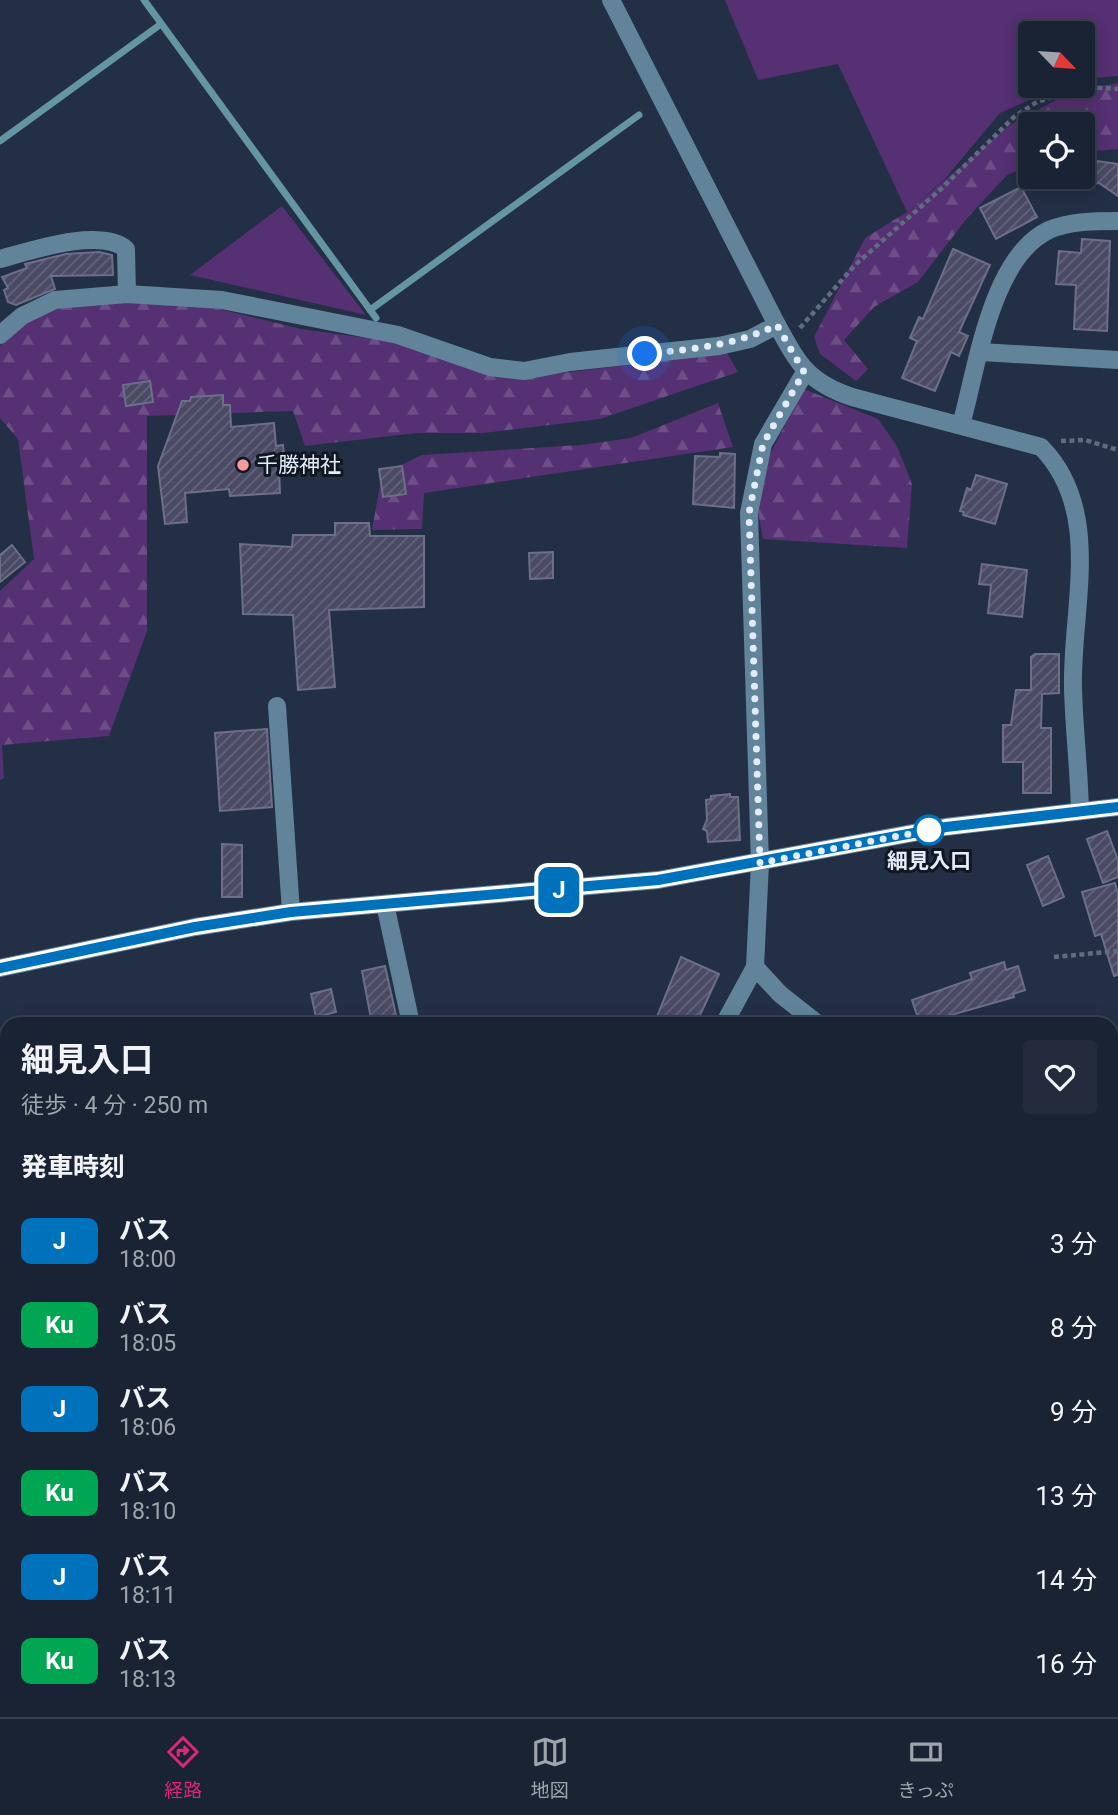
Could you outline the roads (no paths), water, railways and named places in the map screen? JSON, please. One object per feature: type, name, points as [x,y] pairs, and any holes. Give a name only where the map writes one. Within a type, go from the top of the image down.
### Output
[{"type":"street","points":[[611,0],[780,332],[804,372],[824,387],[1041,447],[1057,463],[1070,493],[1080,528],[1073,686],[1080,810]]},
{"type":"street","points":[[961,425],[996,293],[1012,263],[1034,240],[1049,230],[1069,224],[1118,221]]},
{"type":"street","points":[[0,259],[83,241],[118,242],[126,249],[127,294]]},
{"type":"street","points":[[0,335],[22,316],[55,300],[127,294],[222,300],[398,335],[490,367],[524,371],[570,362],[719,346],[780,332]]},
{"type":"street","points":[[981,352],[1118,360]]},
{"type":"street","points":[[728,1017],[755,967],[760,863],[749,513],[763,444],[804,372]]},
{"type":"street","points":[[277,706],[291,912]]},
{"type":"street","points":[[0,968],[195,927],[291,912],[658,880],[946,827],[1118,807]]},
{"type":"street","points":[[385,904],[409,1017]]},
{"type":"street","points":[[755,967],[780,994],[809,1017]]},
{"type":"waterway","points":[[144,0],[376,318]]},
{"type":"waterway","points":[[0,141],[161,24]]},
{"type":"waterway","points":[[370,310],[639,115]]},
{"type":"place","name":"千勝神社","points":[[243,465]]},
{"type":"place","name":"細見入口","points":[[929,830]]}]
